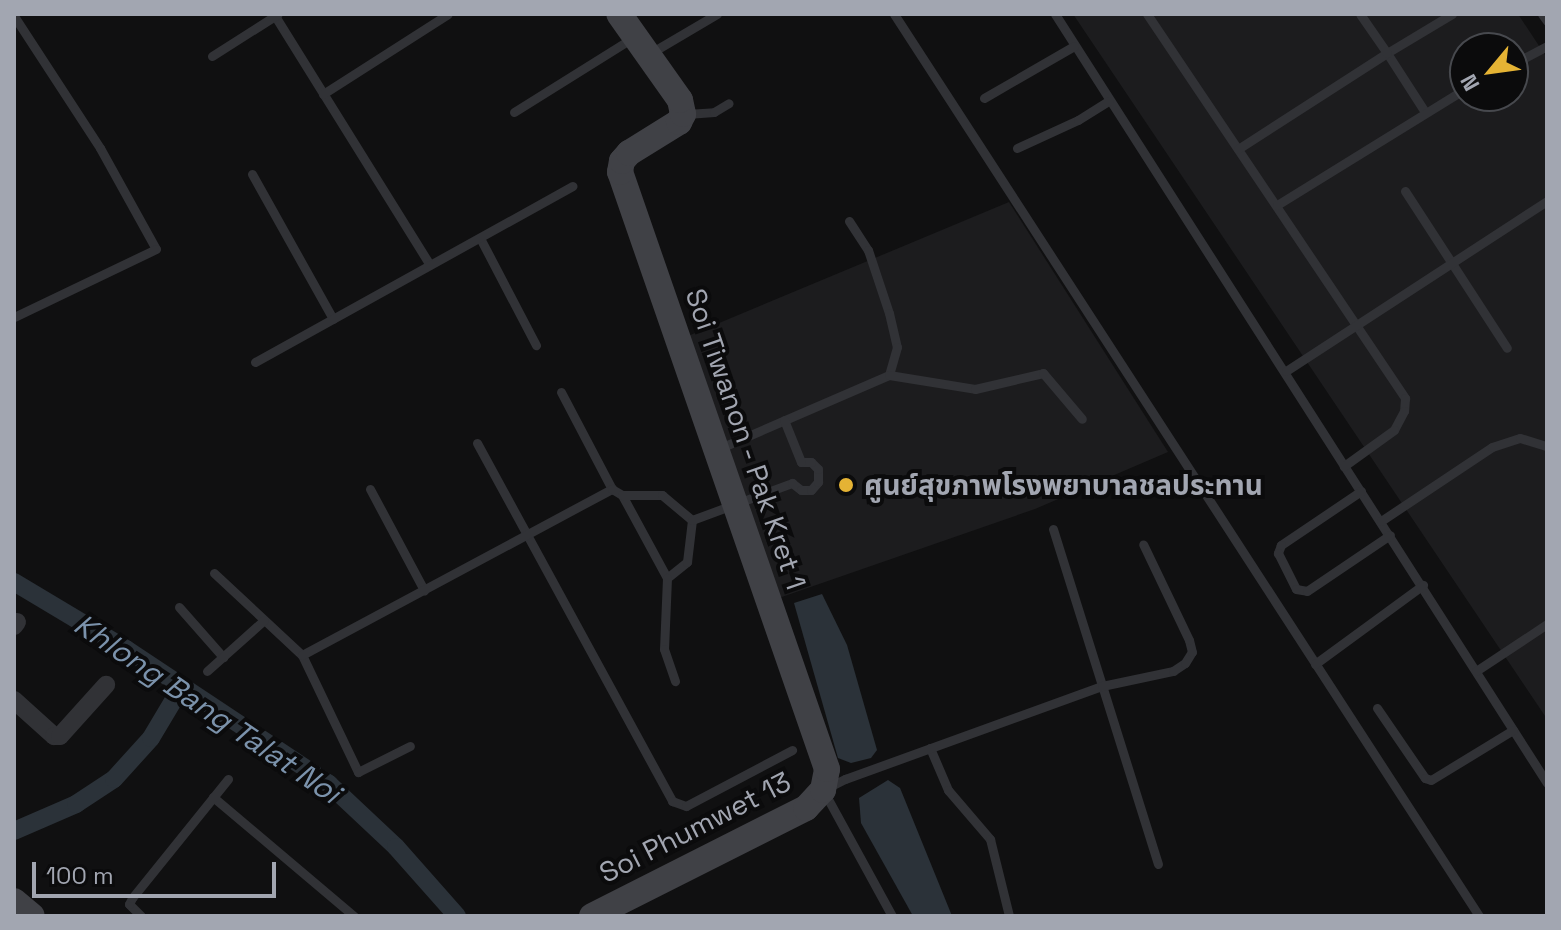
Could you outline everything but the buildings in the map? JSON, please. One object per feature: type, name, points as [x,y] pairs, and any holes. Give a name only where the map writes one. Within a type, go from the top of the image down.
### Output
[{"type":"street","points":[[619,14],[680,100],[683,114]]},
{"type":"street","name":"Soi Tiwanon - Pak Kret 1","points":[[683,114],[679,122],[629,153],[622,161],[620,172],[827,769],[823,790]]},
{"type":"street","points":[[14,700],[54,736],[60,736],[106,685]]},
{"type":"street","name":"Soi Phumwet 13","points":[[592,916],[806,808],[823,790]]},
{"type":"street","points":[[14,901],[32,916]]},
{"type":"lane","points":[[323,94],[448,14]]},
{"type":"lane","points":[[514,112],[640,46],[717,14]]},
{"type":"lane","points":[[894,14],[1479,916]]},
{"type":"lane","points":[[1055,14],[1547,783]]},
{"type":"lane","points":[[1147,14],[1405,398],[1405,407],[1394,430],[1344,466]]},
{"type":"lane","points":[[1360,14],[1425,112]]},
{"type":"lane","points":[[1238,149],[1452,14]]},
{"type":"lane","points":[[1542,14],[1547,21]]},
{"type":"lane","points":[[212,56],[276,15],[430,265]]},
{"type":"lane","points":[[14,16],[100,148],[156,249],[14,317]]},
{"type":"lane","points":[[984,98],[1074,46]]},
{"type":"lane","points":[[1529,56],[1547,46]]},
{"type":"lane","points":[[1277,205],[1449,98]]},
{"type":"lane","points":[[1017,148],[1078,120],[1108,101]]},
{"type":"lane","points":[[683,114],[714,112],[729,103]]},
{"type":"lane","points":[[252,174],[333,319]]},
{"type":"lane","points":[[255,362],[572,186]]},
{"type":"lane","points":[[1405,191],[1507,348]]},
{"type":"lane","points":[[1286,371],[1355,323],[1547,201]]},
{"type":"lane","points":[[849,221],[868,250],[889,313],[897,347],[889,375]]},
{"type":"lane","points":[[480,238],[536,345]]},
{"type":"lane","points":[[717,450],[889,375],[975,389],[1043,373],[1082,419]]},
{"type":"lane","points":[[561,392],[612,489],[622,495],[667,578],[664,649],[675,681]]},
{"type":"lane","points":[[692,520],[792,483],[801,490],[811,490],[818,482],[818,469],[811,462],[801,462],[784,420]]},
{"type":"lane","points":[[1381,521],[1492,447],[1520,438],[1547,446]]},
{"type":"lane","points":[[477,443],[672,801],[686,806],[792,750]]},
{"type":"lane","points":[[370,489],[424,590]]},
{"type":"lane","points":[[302,655],[612,489]]},
{"type":"lane","points":[[1361,491],[1281,545],[1278,553],[1296,589],[1307,591],[1390,535]]},
{"type":"lane","points":[[622,495],[662,495],[692,520]]},
{"type":"lane","points":[[667,578],[687,562],[692,520]]},
{"type":"lane","points":[[1053,529],[1158,864]]},
{"type":"lane","points":[[823,790],[1102,686],[1173,671],[1185,663],[1192,652],[1143,544]]},
{"type":"lane","points":[[214,573],[302,655],[358,772],[410,746]]},
{"type":"lane","points":[[1315,664],[1423,585]]},
{"type":"lane","points":[[179,607],[223,657]]},
{"type":"lane","points":[[207,671],[264,620]]},
{"type":"lane","points":[[1476,671],[1547,624]]},
{"type":"lane","points":[[1377,708],[1425,778],[1431,780],[1513,730]]},
{"type":"lane","points":[[930,748],[948,790],[990,839],[1009,916]]},
{"type":"lane","points":[[1537,768],[1547,761]]},
{"type":"lane","points":[[141,916],[129,904],[132,898],[228,779]]},
{"type":"lane","name":"Soi Tiwanon - Pak Kret 1","points":[[823,790],[892,916]]},
{"type":"lane","points":[[213,797],[354,916]]},
{"type":"shaded area","points":[[1073,14],[1518,14],[1547,58],[1547,719]]},
{"type":"shaded area","points":[[1009,202],[1168,452],[1035,509],[776,599],[688,336]]},
{"type":"shaded area","points":[[822,594],[847,645],[877,750],[871,758],[851,763],[838,758],[794,603]]},
{"type":"shaded area","points":[[888,780],[900,788],[952,916],[913,916],[861,823],[859,798]]},
{"type":"waterway","name":"Khlong Bang Talat Noi","points":[[14,582],[126,649],[329,784],[396,847],[457,916]]},
{"type":"waterway","points":[[14,831],[76,804],[114,779],[151,738],[182,686]]},
{"type":"place","name":"ศูนย์สุขภาพโรงพยาบาลชลประทาน","points":[[846,485]]}]
